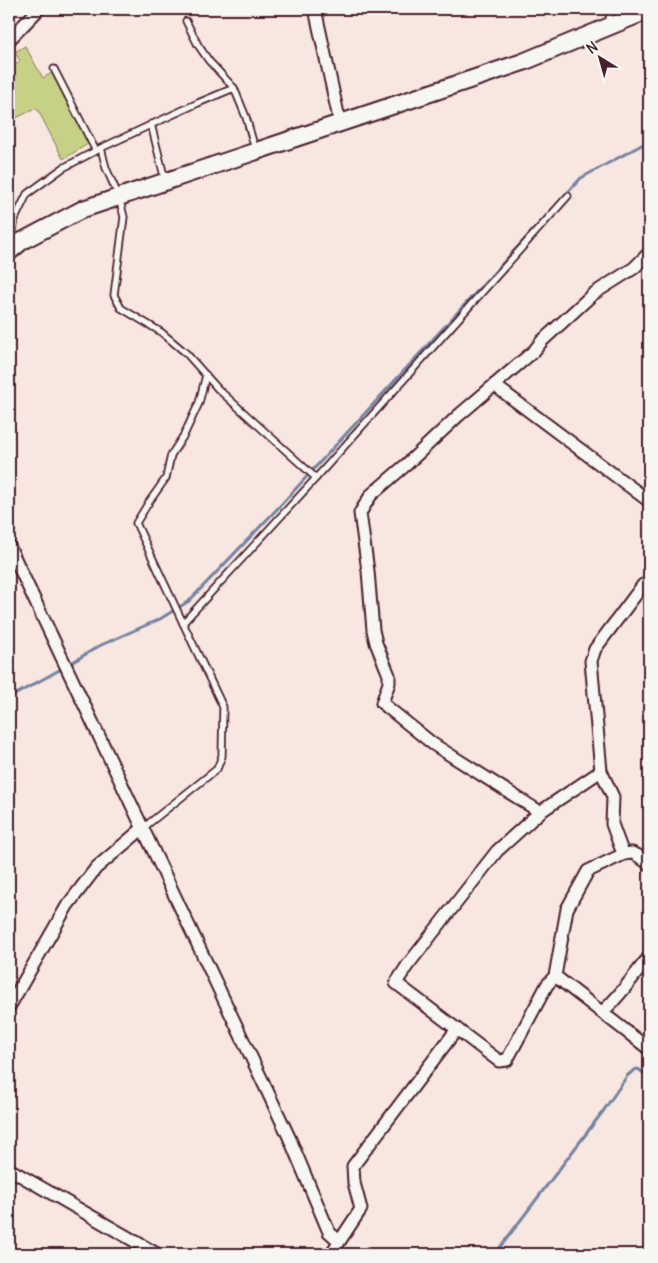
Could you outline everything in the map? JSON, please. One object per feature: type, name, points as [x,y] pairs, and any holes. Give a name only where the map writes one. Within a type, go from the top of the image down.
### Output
[{"type":"street","points":[[9,40],[39,9]]},
{"type":"street","points":[[315,9],[340,123]]},
{"type":"street","points":[[9,252],[22,241],[83,209],[523,62],[646,15]]},
{"type":"street","points":[[540,812],[433,744],[382,703],[389,684],[389,675],[374,636],[360,513],[371,495],[534,351],[542,341],[593,294],[634,268],[649,253]]},
{"type":"street","points":[[494,385],[649,501]]},
{"type":"street","points":[[9,546],[224,1004],[289,1137],[329,1232],[339,1241]]},
{"type":"street","points":[[624,854],[612,824],[612,797],[601,772],[591,660],[595,649],[643,585],[649,590]]},
{"type":"street","points":[[601,772],[540,812],[497,851],[407,966],[396,983],[500,1062],[507,1060],[547,985],[555,976],[567,909],[588,871],[624,854],[632,853],[649,864]]},
{"type":"street","points":[[9,1007],[67,906],[90,875],[143,828]]},
{"type":"street","points":[[602,1012],[613,1003],[649,957]]},
{"type":"street","points":[[555,976],[649,1049]]},
{"type":"street","points":[[331,1254],[361,1209],[354,1183],[353,1166],[457,1028]]},
{"type":"street","points":[[9,1169],[157,1254]]},
{"type":"lane","points":[[608,28],[610,9]]},
{"type":"lane","points":[[186,22],[208,61],[234,88],[246,117],[255,151]]},
{"type":"lane","points":[[54,69],[98,149],[119,197],[124,217],[114,296],[121,308],[161,332],[186,353],[218,388],[316,478]]},
{"type":"lane","points":[[9,252],[15,219],[27,194],[63,168],[98,149],[234,88]]},
{"type":"lane","points":[[151,124],[165,181]]},
{"type":"lane","points":[[183,623],[316,478],[568,196]]},
{"type":"lane","points":[[143,828],[216,769],[222,756],[223,707],[172,603],[136,523],[166,478],[170,455],[184,435],[199,403],[206,375]]},
{"type":"green space","points":[[25,46],[43,78],[52,73],[88,144],[63,159],[37,108],[14,119],[9,107],[9,81],[14,78],[9,69],[20,61],[15,52]]},
{"type":"waterway","points":[[68,665],[99,646],[160,619],[189,601],[278,508],[581,178],[649,141]]},
{"type":"waterway","points":[[9,698],[63,668]]},
{"type":"waterway","points":[[495,1254],[604,1110],[627,1076],[638,1069],[649,1077]]}]
